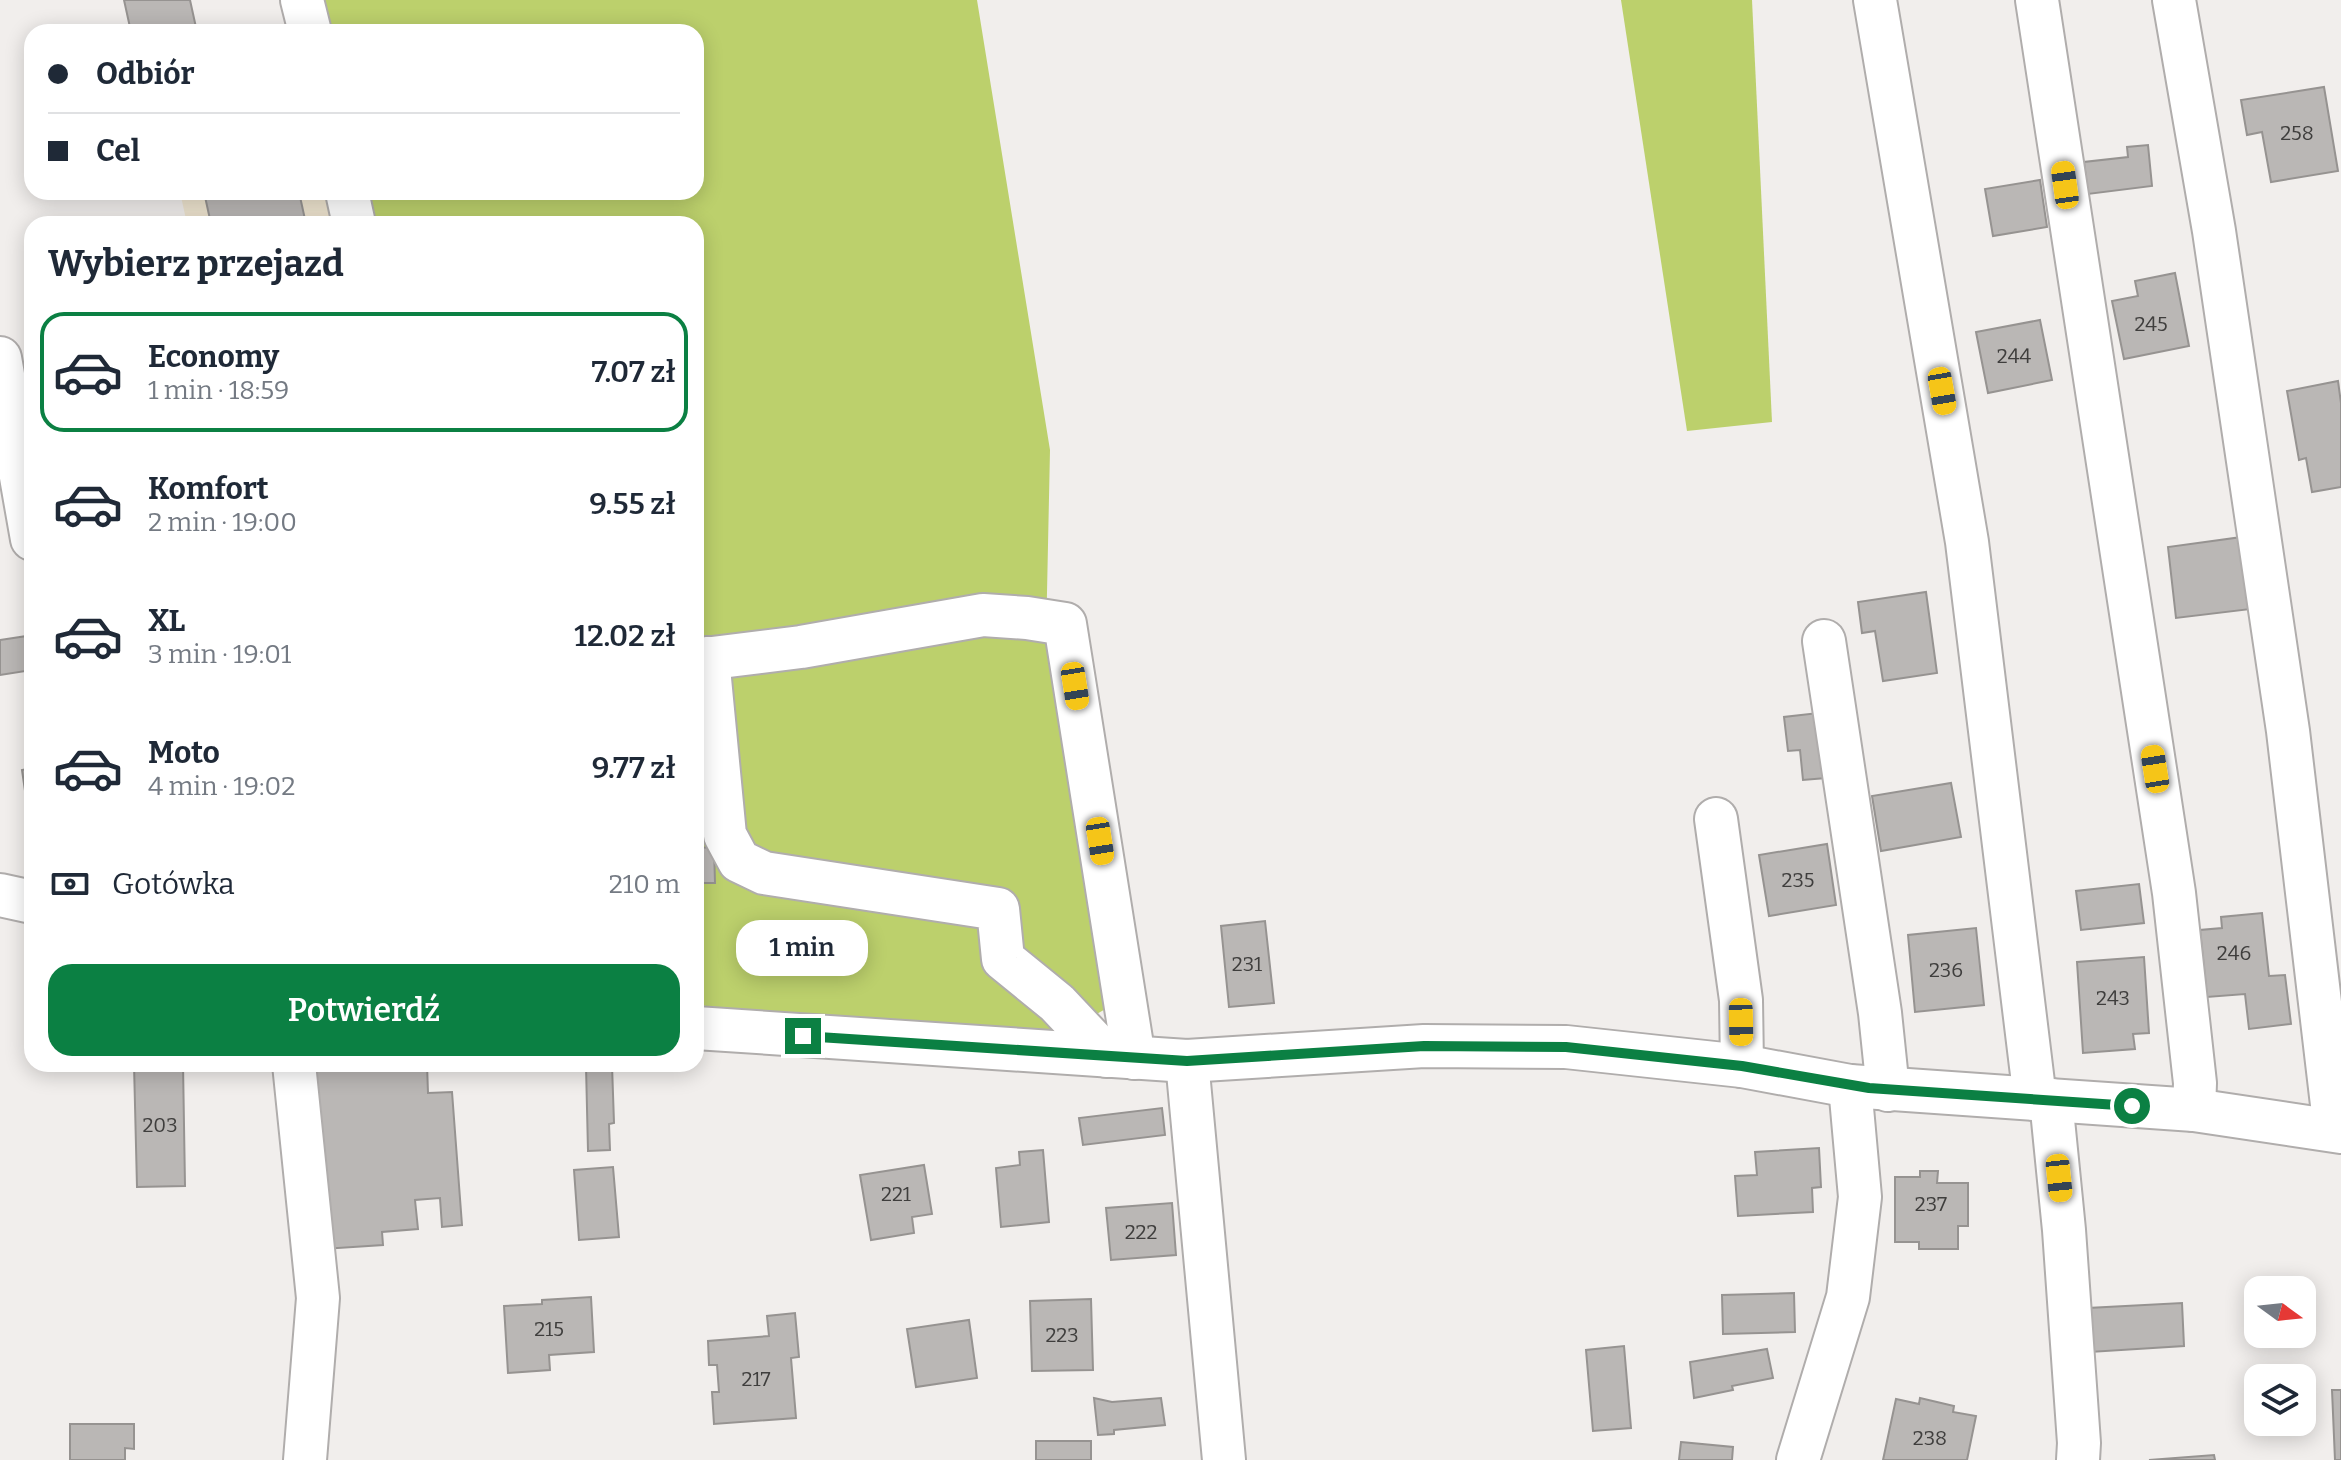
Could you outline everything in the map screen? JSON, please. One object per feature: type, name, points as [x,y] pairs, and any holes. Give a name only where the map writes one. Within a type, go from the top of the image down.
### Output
[{"type":"street","points":[[302,0],[308,24]]},
{"type":"street","points":[[1875,0],[1967,542],[2043,1100],[2064,1230],[2078,1460]]},
{"type":"street","points":[[2037,0],[2174,893],[2195,1083],[2194,1110]]},
{"type":"street","points":[[704,1029],[1187,1061],[1424,1046],[1550,1047],[1742,1066],[1869,1088],[2194,1110],[2338,1131],[2286,715],[2214,231],[2174,0]]},
{"type":"street","points":[[0,358],[24,494]]},
{"type":"street","points":[[704,659],[801,647],[983,615],[1065,624],[1120,1057]]},
{"type":"street","points":[[1798,1460],[1848,1297],[1878,997],[1824,641]]},
{"type":"street","points":[[704,674],[725,835],[739,861],[764,873],[998,909],[1003,959],[1120,1057]]},
{"type":"street","points":[[1716,819],[1741,1000],[1742,1066]]},
{"type":"street","points":[[0,895],[24,900]]},
{"type":"street","points":[[1187,1061],[1224,1460]]},
{"type":"street","points":[[295,1072],[318,1298],[305,1460]]},
{"type":"shaded area","points":[[182,200],[330,200],[334,216],[185,216]]},
{"type":"green space","points":[[318,0],[977,0],[1050,450],[1046,640],[1062,661],[1109,1007],[1079,1024],[1037,1032],[704,1006],[704,216],[367,216],[364,200],[704,200],[704,24],[324,24]]},
{"type":"green space","points":[[1621,0],[1752,0],[1772,422],[1687,431]]},
{"type":"building","points":[[124,0],[190,0],[195,24],[129,24]]},
{"type":"building","points":[[2324,87],[2338,171],[2271,182],[2262,132],[2247,135],[2241,100]]},
{"type":"building","points":[[2148,145],[2152,186],[2088,194],[2084,162],[2128,157],[2127,147]]},
{"type":"building","points":[[2040,180],[2047,227],[1993,236],[1985,189]]},
{"type":"building","points":[[206,200],[301,200],[304,216],[209,216]]},
{"type":"building","points":[[2175,273],[2189,346],[2124,359],[2112,301],[2138,296],[2135,281]]},
{"type":"building","points":[[2040,320],[2052,380],[1988,393],[1976,332]]},
{"type":"building","points":[[2338,381],[2341,487],[2312,492],[2306,458],[2299,460],[2287,391]]},
{"type":"building","points":[[2242,537],[2251,609],[2176,618],[2168,547]]},
{"type":"building","points":[[1926,592],[1937,673],[1883,681],[1875,631],[1862,633],[1858,602]]},
{"type":"building","points":[[24,636],[24,671],[0,675],[0,640]]},
{"type":"building","points":[[1818,713],[1826,778],[1803,780],[1800,750],[1788,751],[1784,717]]},
{"type":"building","points":[[1951,783],[1961,837],[1881,851],[1872,796]]},
{"type":"building","points":[[1827,844],[1836,905],[1769,916],[1759,855]]},
{"type":"building","points":[[714,847],[715,883],[704,883],[704,848]]},
{"type":"building","points":[[2139,884],[2144,923],[2081,930],[2076,891]]},
{"type":"building","points":[[2262,913],[2269,976],[2285,975],[2291,1024],[2249,1029],[2245,994],[2207,997],[2200,930],[2222,928],[2221,917]]},
{"type":"building","points":[[1265,921],[1274,1003],[1229,1007],[1221,926]]},
{"type":"building","points":[[1976,928],[1984,1005],[1915,1012],[1908,935]]},
{"type":"building","points":[[2144,957],[2149,1033],[2133,1034],[2135,1049],[2083,1053],[2077,962]]},
{"type":"building","points":[[134,1072],[183,1072],[185,1186],[137,1187]]},
{"type":"building","points":[[310,1072],[427,1072],[428,1093],[452,1092],[462,1225],[442,1227],[440,1198],[415,1200],[418,1229],[382,1232],[383,1245],[323,1249]]},
{"type":"building","points":[[586,1072],[612,1072],[614,1123],[609,1124],[610,1150],[588,1151]]},
{"type":"building","points":[[1162,1108],[1165,1135],[1083,1145],[1079,1118]]},
{"type":"building","points":[[1819,1148],[1821,1187],[1812,1188],[1813,1212],[1738,1216],[1735,1176],[1757,1175],[1755,1152]]},
{"type":"building","points":[[1043,1150],[1049,1222],[1001,1227],[996,1168],[1020,1165],[1019,1152]]},
{"type":"building","points":[[924,1165],[932,1214],[912,1217],[914,1233],[871,1240],[860,1175]]},
{"type":"building","points":[[613,1167],[619,1237],[579,1240],[574,1170]]},
{"type":"building","points":[[1920,1171],[1938,1171],[1937,1183],[1968,1183],[1968,1226],[1958,1226],[1958,1249],[1919,1249],[1919,1242],[1895,1242],[1895,1177],[1920,1177]]},
{"type":"building","points":[[1172,1203],[1176,1255],[1111,1260],[1106,1208]]},
{"type":"building","points":[[1794,1293],[1795,1332],[1723,1334],[1722,1295]]},
{"type":"building","points":[[591,1297],[594,1352],[549,1355],[550,1370],[508,1373],[504,1306]]},
{"type":"building","points":[[1091,1299],[1093,1370],[1032,1371],[1030,1301]]},
{"type":"building","points":[[2182,1303],[2184,1346],[2090,1352],[2088,1308]]},
{"type":"building","points":[[795,1313],[799,1357],[791,1358],[796,1418],[714,1424],[712,1392],[719,1392],[717,1365],[709,1365],[708,1341],[769,1336],[767,1316]]},
{"type":"building","points":[[969,1320],[977,1378],[916,1387],[907,1329]]},
{"type":"building","points":[[1624,1346],[1631,1428],[1593,1431],[1586,1350]]},
{"type":"building","points":[[1767,1349],[1773,1378],[1694,1398],[1690,1362]]},
{"type":"building","points":[[2332,1390],[2341,1390],[2341,1460],[2335,1460]]},
{"type":"building","points":[[1094,1398],[1112,1402],[1161,1398],[1165,1425],[1114,1430],[1114,1434],[1098,1435]]},
{"type":"building","points":[[1920,1398],[1954,1406],[1953,1412],[1976,1416],[1967,1460],[1883,1460],[1896,1399],[1919,1404]]},
{"type":"building","points":[[70,1424],[134,1424],[134,1449],[125,1448],[125,1460],[70,1460]]},
{"type":"building","points":[[1036,1441],[1091,1441],[1091,1460],[1036,1460]]},
{"type":"building","points":[[1681,1442],[1733,1447],[1732,1460],[1679,1460]]},
{"type":"building","points":[[2214,1455],[2215,1460],[2149,1460]]},
{"type":"route","points":[[803,1036],[1187,1061],[1424,1046],[1566,1047],[1742,1066],[1888,1090],[2132,1106]]}]
